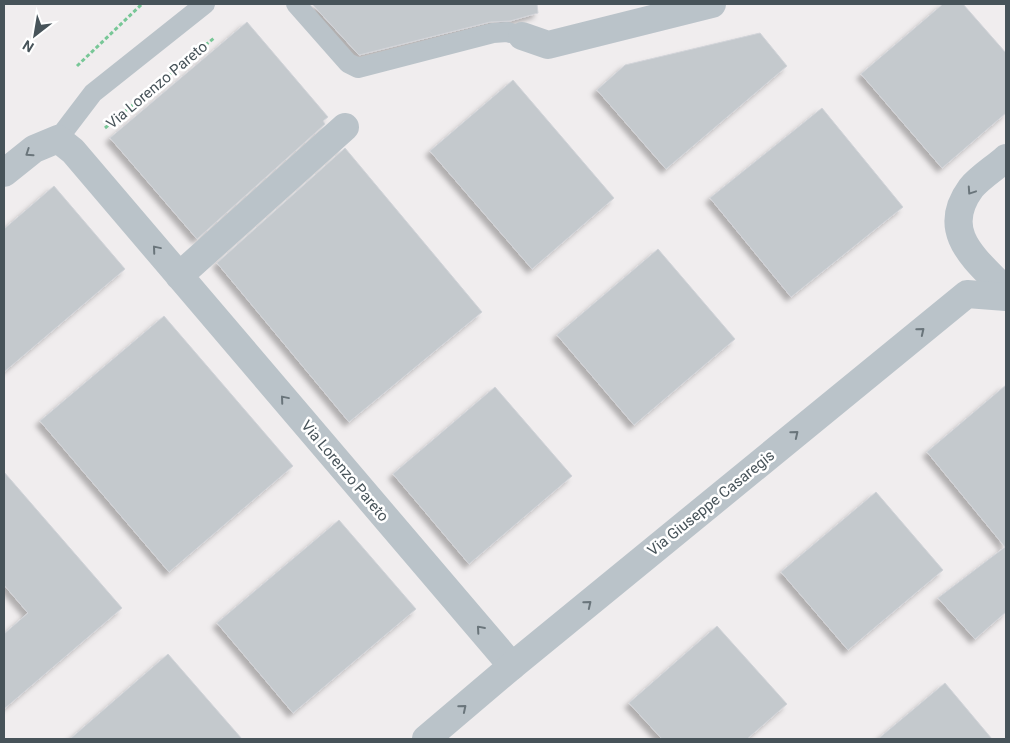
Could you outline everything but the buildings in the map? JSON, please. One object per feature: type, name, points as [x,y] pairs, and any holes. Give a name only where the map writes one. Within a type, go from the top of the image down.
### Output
[{"type":"street","points":[[522,36],[548,45],[712,4]]},
{"type":"street","points":[[179,276],[345,127]]},
{"type":"street","points":[[4,173],[34,149],[58,139]]},
{"type":"street","name":"Via Lorenzo Pareto","points":[[58,139],[72,151],[512,666]]},
{"type":"street","points":[[1006,158],[971,188],[958,215],[959,235],[974,257],[1006,291]]},
{"type":"street","name":"Via Giuseppe Casaregis","points":[[426,739],[512,666],[967,294],[1006,297]]},
{"type":"lane","points":[[58,139],[93,93],[205,4]]},
{"type":"lane","points":[[296,4],[348,63],[358,68],[493,33],[507,32],[522,36]]},
{"type":"path","name":"Via Lorenzo Pareto","points":[[101,132],[214,38]]}]
